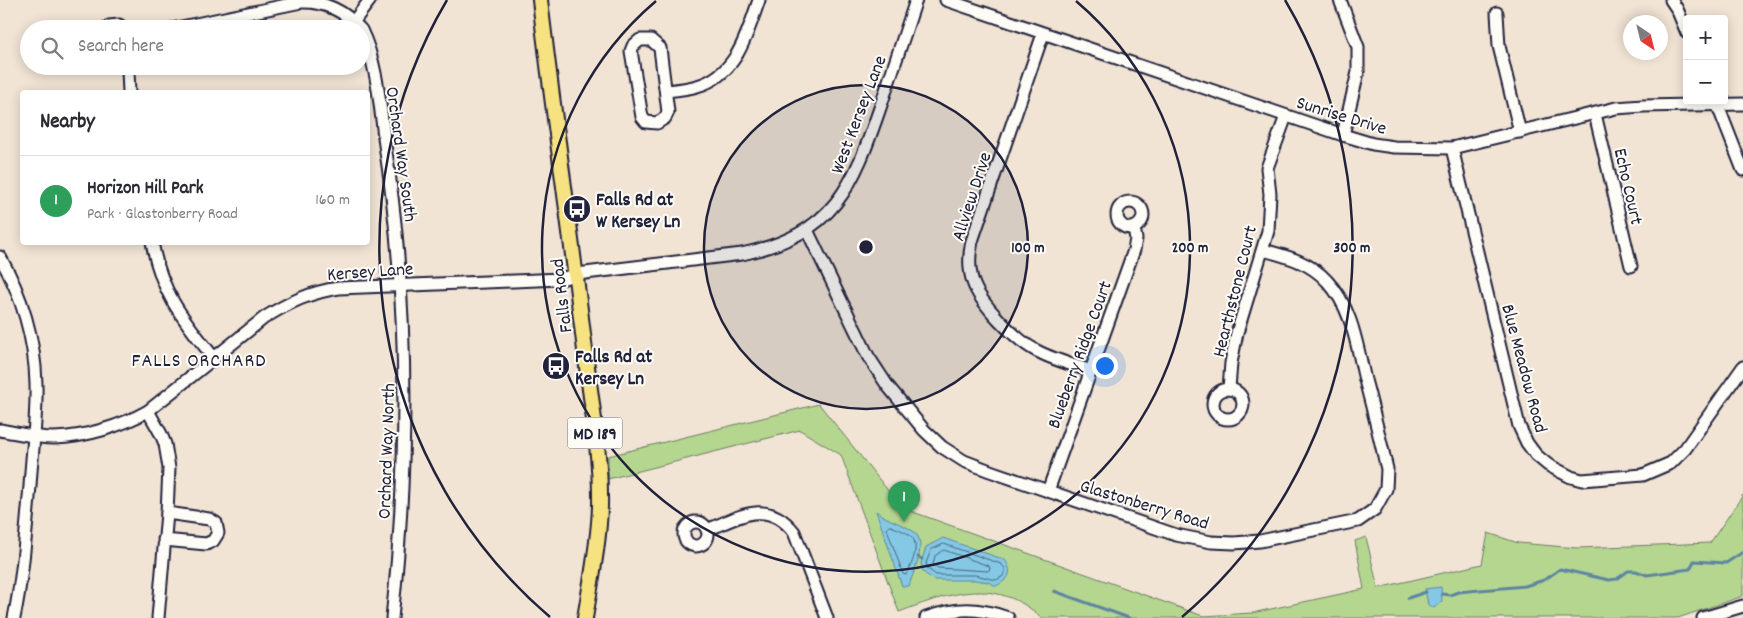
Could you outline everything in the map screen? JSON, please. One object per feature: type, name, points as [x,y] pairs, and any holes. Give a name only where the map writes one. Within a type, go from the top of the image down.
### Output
[{"type":"main road","name":"Falls Road","points":[[540,0],[577,274],[599,464],[600,507],[585,618]]},
{"type":"street","points":[[361,20],[370,0]]},
{"type":"street","points":[[666,91],[698,86],[713,79],[733,62],[742,47],[759,0]]},
{"type":"street","name":"West Kersey Lane","points":[[577,274],[742,254],[765,249],[784,242],[807,230],[837,202],[858,168],[916,0]]},
{"type":"street","name":"Sunrise Drive","points":[[946,0],[1343,135],[1373,144],[1394,147],[1452,148],[1616,108],[1683,104]]},
{"type":"street","points":[[1340,0],[1358,47],[1358,72],[1343,135]]},
{"type":"street","points":[[1671,0],[1683,23]]},
{"type":"street","points":[[215,20],[301,2],[336,4],[351,20]]},
{"type":"street","points":[[1497,13],[1499,46],[1520,132]]},
{"type":"street","name":"Allview Drive","points":[[1043,34],[972,241],[969,255],[970,269],[973,284],[981,298],[1016,337],[1036,351],[1092,371]]},
{"type":"street","points":[[640,40],[651,40],[660,48],[666,91],[668,112],[665,118],[657,123],[646,122],[642,117],[631,51],[633,46],[640,40]]},
{"type":"street","name":"Orchard Way South","points":[[370,55],[376,82],[393,198],[401,285]]},
{"type":"street","points":[[128,75],[129,90]]},
{"type":"street","name":"Sunrise Drive","points":[[1728,103],[1743,104]]},
{"type":"street","points":[[1717,105],[1743,170]]},
{"type":"street","name":"Echo Court","points":[[1595,114],[1631,266]]},
{"type":"street","name":"Hearthstone Court","points":[[1230,389],[1231,363],[1237,333],[1268,231],[1270,194],[1267,168],[1286,116]]},
{"type":"street","name":"Blue Meadow Road","points":[[1452,148],[1519,426],[1527,443],[1536,455],[1548,465],[1571,477],[1582,480],[1642,475],[1671,463],[1685,450],[1743,366]]},
{"type":"street","name":"Blueberry Ridge Court","points":[[1048,492],[1134,250],[1136,239],[1134,228]]},
{"type":"street","name":"Glastonberry Road","points":[[807,230],[868,356],[887,385],[924,430],[942,447],[964,461],[1048,492],[1176,535],[1211,542],[1260,541],[1328,528],[1358,520],[1375,509],[1386,489],[1388,469],[1352,325],[1341,298],[1327,280],[1310,266],[1297,259],[1263,250]]},
{"type":"street","points":[[153,245],[158,267],[169,296],[183,319],[214,358]]},
{"type":"street","points":[[0,257],[16,288],[24,310],[30,334],[36,383],[34,436],[21,581],[14,618]]},
{"type":"street","name":"Kersey Lane","points":[[0,430],[55,438],[99,430],[131,419],[148,410],[264,318],[285,305],[319,291],[339,288],[561,278],[577,274]]},
{"type":"street","name":"Orchard Way North","points":[[392,618],[398,566],[404,460],[401,285]]},
{"type":"street","points":[[148,410],[161,434],[168,454],[169,481],[158,618]]},
{"type":"street","points":[[707,530],[751,512],[767,513],[777,516],[786,522],[794,532],[827,618]]},
{"type":"street","points":[[164,540],[206,544],[214,541],[218,533],[216,523],[209,519],[167,513]]},
{"type":"street","points":[[1703,618],[1743,606]]},
{"type":"street","points":[[926,618],[962,609],[989,611],[1008,618]]},
{"type":"green space","points":[[819,404],[902,508],[1203,616],[1252,613],[1364,589],[1355,541],[1366,537],[1378,588],[1482,564],[1488,533],[1518,543],[1577,548],[1710,543],[1743,495],[1743,596],[1678,618],[1042,618],[1025,605],[1007,597],[990,593],[972,592],[936,599],[899,612],[841,455],[800,430],[608,479],[608,456]]},
{"type":"water","points":[[876,511],[908,528],[918,536],[920,542],[919,557],[909,586],[902,586]]},
{"type":"water","points":[[943,538],[1005,560],[1010,572],[1009,575],[996,586],[988,582],[975,580],[934,580],[923,572],[921,563],[926,547]]},
{"type":"water","points":[[1441,587],[1442,601],[1434,608],[1428,605],[1425,589]]},
{"type":"waterway","points":[[1442,594],[1450,595],[1458,592],[1525,586],[1544,580],[1560,569],[1609,580],[1617,579],[1628,571],[1636,571],[1647,575],[1690,569],[1694,561],[1726,563],[1743,552]]},
{"type":"waterway","points":[[918,557],[922,559]]},
{"type":"waterway","points":[[1054,591],[1129,618]]},
{"type":"waterway","points":[[1408,598],[1426,592]]},
{"type":"place","name":"Falls Rd at W Kersey Ln","points":[[577,209]]},
{"type":"place","name":"Falls Rd at Kersey Ln","points":[[556,366]]},
{"type":"place","name":"Horizon Hill Park","points":[[904,522]]},
{"type":"district","name":"FALLS ORCHARD","points":[[199,359]]}]
